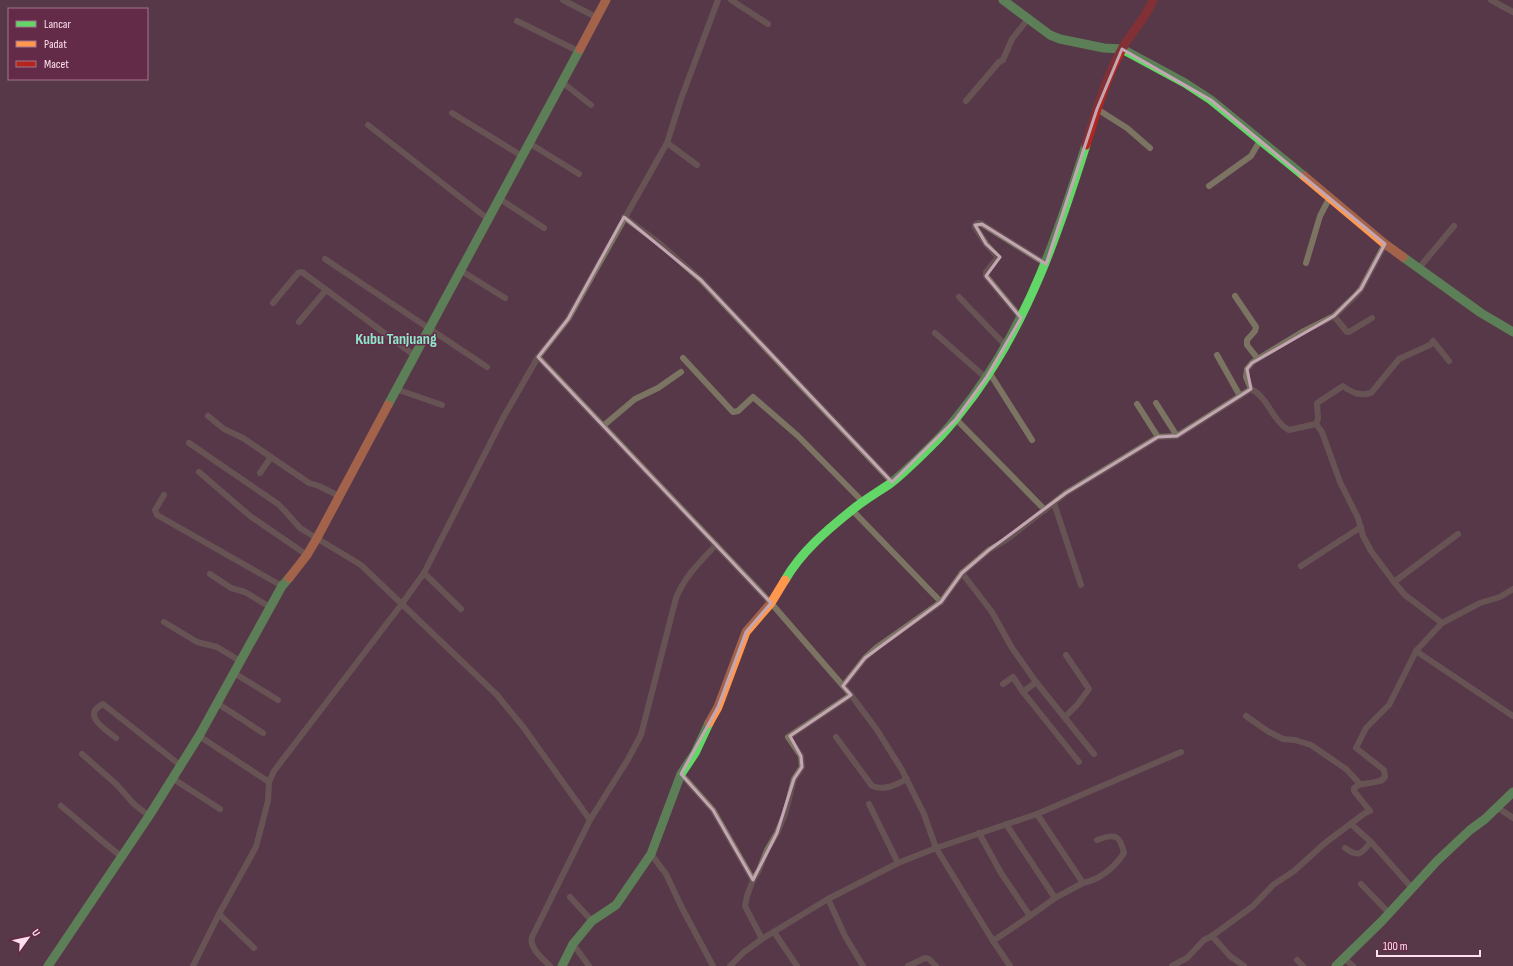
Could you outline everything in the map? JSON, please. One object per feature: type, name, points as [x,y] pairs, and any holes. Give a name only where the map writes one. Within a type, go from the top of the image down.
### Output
[{"type":"street","points":[[563,0],[596,17]]},
{"type":"street","points":[[48,966],[149,816],[234,674],[282,586],[307,555],[317,538],[606,0]]},
{"type":"street","points":[[193,966],[219,914],[256,847],[268,801],[269,782],[274,771],[424,573],[503,418],[538,357],[568,319],[624,217],[636,200],[667,144],[681,99],[718,0]]},
{"type":"street","points":[[731,0],[768,24]]},
{"type":"street","points":[[1003,0],[1050,35],[1072,43],[1122,49],[1186,83],[1211,100],[1262,141],[1385,244],[1481,312],[1513,332]]},
{"type":"street","points":[[562,966],[573,944],[592,921],[616,905],[651,854],[681,774],[695,753],[713,714],[718,707],[746,632],[771,603],[791,569],[815,542],[852,510],[892,482],[935,442],[956,419],[988,375],[1006,346],[1021,318],[1046,264],[1071,193],[1097,109],[1122,49],[1148,13],[1153,0]]},
{"type":"street","points":[[1491,0],[1513,12]]},
{"type":"street","points":[[966,100],[999,62],[1003,60],[1012,39],[1028,18]]},
{"type":"street","points":[[517,21],[578,51]]},
{"type":"street","points":[[562,82],[591,105]]},
{"type":"street","points":[[1097,109],[1127,128],[1150,148]]},
{"type":"street","points":[[452,113],[522,156]]},
{"type":"street","points":[[368,125],[488,219]]},
{"type":"street","points":[[1209,186],[1251,156],[1258,144],[1262,141]]},
{"type":"street","points":[[529,143],[579,174]]},
{"type":"street","points":[[667,144],[697,165]]},
{"type":"street","points":[[1306,263],[1320,216],[1330,197]]},
{"type":"street","points":[[500,199],[544,228]]},
{"type":"street","points":[[624,217],[659,243],[701,280],[892,482]]},
{"type":"street","points":[[1021,318],[986,276],[986,272],[998,257],[984,241],[975,225],[980,223],[982,224],[1046,264]]},
{"type":"street","points":[[1419,268],[1454,226]]},
{"type":"street","points":[[1316,424],[1289,430],[1276,419],[1258,392],[1251,389],[1246,377],[1247,370],[1253,362],[1302,332],[1334,316],[1361,289],[1385,244]]},
{"type":"street","points":[[325,259],[487,367]]},
{"type":"street","points":[[460,270],[505,298]]},
{"type":"street","points":[[273,303],[298,273],[302,272],[414,355]]},
{"type":"street","points":[[299,322],[326,290]]},
{"type":"street","points":[[1235,296],[1256,327],[1255,331],[1247,340],[1248,345],[1258,359]]},
{"type":"street","points":[[959,297],[1006,346]]},
{"type":"street","points":[[1334,316],[1347,332],[1372,318]]},
{"type":"street","points":[[935,333],[988,375],[1032,440]]},
{"type":"street","points":[[1316,424],[1318,419],[1317,403],[1328,395],[1343,386],[1350,392],[1364,395],[1370,393],[1399,359],[1430,345],[1433,341],[1449,361]]},
{"type":"street","points":[[1217,355],[1240,396]]},
{"type":"street","points":[[538,357],[771,603],[851,695],[877,730],[907,779],[924,814],[936,848],[1010,966]]},
{"type":"street","points":[[683,358],[733,412],[738,411],[753,397],[765,406],[798,436],[863,502]]},
{"type":"street","points":[[603,426],[635,399],[658,388],[681,372]]},
{"type":"street","points":[[396,389],[442,406]]},
{"type":"street","points":[[843,686],[865,658],[876,648],[941,602],[962,574],[990,550],[1006,540],[1066,493],[1158,437],[1177,436],[1251,389]]},
{"type":"street","points":[[1156,403],[1177,436]]},
{"type":"street","points":[[1137,404],[1158,437]]},
{"type":"street","points":[[208,416],[224,429],[243,438],[309,484],[319,486],[339,496]]},
{"type":"street","points":[[956,419],[1045,510]]},
{"type":"street","points":[[1316,424],[1322,432],[1340,482],[1358,518],[1365,540],[1371,551],[1394,582],[1413,602],[1442,623]]},
{"type":"street","points":[[189,442],[278,504],[300,528],[361,565],[401,605],[497,695],[524,728],[590,820]]},
{"type":"street","points":[[260,473],[270,457]]},
{"type":"street","points":[[199,472],[240,508],[307,555]]},
{"type":"street","points":[[164,495],[156,510],[157,515],[282,586]]},
{"type":"street","points":[[1054,503],[1081,585]]},
{"type":"street","points":[[852,510],[941,602]]},
{"type":"street","points":[[1301,566],[1360,527]]},
{"type":"street","points":[[1394,582],[1458,534]]},
{"type":"street","points":[[550,966],[534,948],[531,942],[532,937],[590,820],[627,761],[641,735],[676,598],[681,586],[688,575],[716,546]]},
{"type":"street","points":[[424,573],[461,609]]},
{"type":"street","points":[[210,574],[231,588],[245,592],[270,607]]},
{"type":"street","points":[[962,574],[992,612],[1012,648],[1036,682],[1094,754]]},
{"type":"street","points":[[1172,966],[1187,958],[1199,945],[1253,906],[1273,885],[1294,871],[1325,843],[1365,813],[1370,811],[1354,791],[1354,788],[1360,784],[1384,780],[1385,777],[1384,770],[1356,748],[1366,728],[1389,705],[1416,651],[1442,623],[1480,603],[1500,597],[1513,589]]},
{"type":"street","points":[[164,622],[197,642],[217,647],[240,661]]},
{"type":"street","points":[[1416,651],[1513,716]]},
{"type":"street","points":[[1064,716],[1077,705],[1089,689],[1066,656]]},
{"type":"street","points":[[234,674],[278,700]]},
{"type":"street","points":[[1003,684],[1013,677],[1023,692],[1079,762]]},
{"type":"street","points":[[1023,692],[1036,682]]},
{"type":"street","points":[[762,939],[746,906],[747,896],[767,850],[777,833],[785,814],[794,779],[803,764],[801,756],[788,738],[851,695]]},
{"type":"street","points":[[217,703],[263,733]]},
{"type":"street","points":[[116,738],[96,721],[94,714],[97,707],[103,704],[180,765]]},
{"type":"street","points":[[1246,716],[1269,732],[1283,739],[1295,740],[1310,745],[1346,769],[1360,784]]},
{"type":"street","points":[[198,736],[269,782]]},
{"type":"street","points":[[836,737],[872,786],[885,789],[907,779]]},
{"type":"street","points":[[730,966],[744,952],[762,939],[828,899],[898,863],[936,848],[1037,814],[1181,752]]},
{"type":"street","points":[[82,754],[112,780],[134,804],[149,816]]},
{"type":"street","points":[[681,774],[713,810],[753,880]]},
{"type":"street","points":[[172,778],[220,809]]},
{"type":"street","points":[[1336,966],[1389,913],[1437,861],[1470,830],[1485,820],[1513,792]]},
{"type":"street","points":[[869,804],[898,863]]},
{"type":"street","points":[[61,806],[84,824],[98,839],[122,857]]},
{"type":"street","points":[[1497,807],[1513,818]]},
{"type":"street","points":[[1037,814],[1083,883]]},
{"type":"street","points":[[1006,824],[1055,898]]},
{"type":"street","points":[[1351,824],[1371,842],[1412,888]]},
{"type":"street","points":[[980,833],[1001,873],[1030,916]]},
{"type":"street","points":[[993,941],[1055,898],[1083,883],[1092,881],[1114,867],[1124,853],[1121,843],[1117,838],[1112,836],[1097,840]]},
{"type":"street","points":[[1345,848],[1354,854],[1360,854],[1371,842]]},
{"type":"street","points":[[651,854],[666,874],[713,966]]},
{"type":"street","points":[[1361,884],[1389,913]]},
{"type":"street","points":[[570,897],[592,921]]},
{"type":"street","points":[[828,899],[845,936],[863,966]]},
{"type":"street","points":[[219,914],[254,948]]},
{"type":"street","points":[[774,932],[797,966]]},
{"type":"street","points":[[1212,936],[1230,956],[1244,966]]},
{"type":"street","points":[[573,944],[589,966]]},
{"type":"street","points":[[908,966],[925,958],[929,959],[936,966]]},
{"type":"street","points":[[1344,958],[1353,966]]},
{"type":"street","points":[[1297,960],[1303,966]]},
{"type":"highlighted area","points":[[1122,49],[1211,100],[1385,244],[1361,289],[1334,316],[1252,363],[1247,369],[1251,389],[1177,436],[1158,437],[1066,493],[989,550],[962,573],[941,602],[865,658],[843,686],[851,695],[790,736],[801,756],[802,767],[794,779],[777,833],[753,880],[713,810],[681,774],[718,707],[746,632],[771,603],[538,357],[568,319],[624,217],[701,280],[892,482],[956,419],[986,378],[1021,318],[986,276],[1000,257],[986,244],[975,225],[982,224],[1046,264],[1097,109]]},
{"type":"traffic: fast","points":[[1003,0],[1050,35],[1060,39],[1104,48],[1122,49],[1185,83],[1211,100],[1304,176]]},
{"type":"traffic: fast","points":[[388,405],[580,49]]},
{"type":"traffic: fast","points":[[785,580],[799,560],[824,534],[866,499],[891,483],[923,454],[950,426],[974,395],[1011,336],[1040,275],[1053,243],[1086,145]]},
{"type":"traffic: fast","points":[[1403,257],[1481,313],[1513,332]]},
{"type":"traffic: fast","points":[[48,966],[149,816],[199,736],[282,586],[289,578]]},
{"type":"traffic: fast","points":[[562,966],[573,944],[592,921],[616,905],[651,854],[681,774],[695,753],[709,723]]},
{"type":"traffic: fast","points":[[1336,966],[1382,921],[1437,861],[1513,792]]},
{"type":"traffic: slow","points":[[580,49],[606,0]]},
{"type":"traffic: slow","points":[[1304,176],[1385,244],[1403,257]]},
{"type":"traffic: slow","points":[[289,578],[307,555],[317,538],[388,405]]},
{"type":"traffic: slow","points":[[709,723],[718,707],[746,632],[771,603],[785,580]]},
{"type":"traffic: jam","points":[[1086,145],[1101,96],[1116,60],[1146,14],[1153,0]]},
{"type":"district","name":"Kubu Tanjuang","points":[[396,339]]}]
